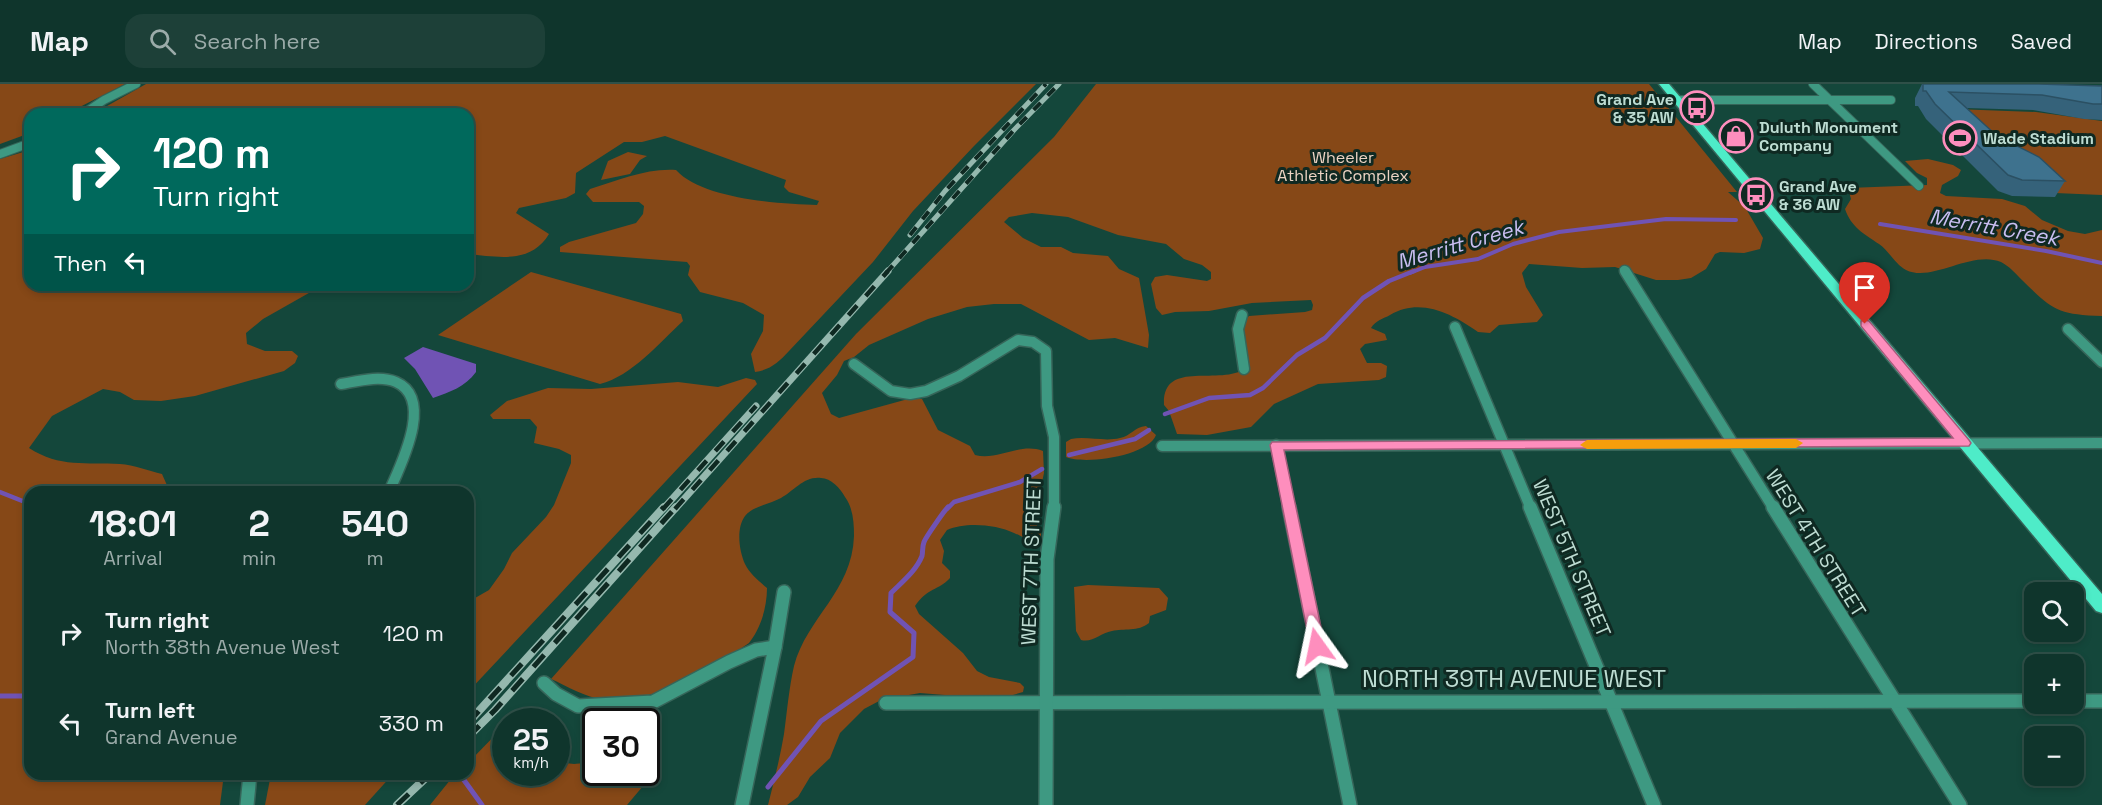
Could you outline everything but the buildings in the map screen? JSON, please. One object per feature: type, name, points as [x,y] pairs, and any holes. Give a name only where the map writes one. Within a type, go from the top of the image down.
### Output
[{"type":"main road","points":[[1664,84],[2102,606]]},
{"type":"street","points":[[92,108],[136,84]]},
{"type":"street","points":[[1813,84],[1919,186]]},
{"type":"street","points":[[1677,100],[1891,100]]},
{"type":"street","points":[[0,154],[24,145]]},
{"type":"street","name":"WEST 4TH STREET","points":[[1624,270],[1731,444],[1960,805]]},
{"type":"street","points":[[1242,315],[1238,329],[1244,369]]},
{"type":"street","name":"WEST 5TH STREET","points":[[1455,327],[1654,805]]},
{"type":"street","points":[[2068,329],[2102,362]]},
{"type":"street","name":"WEST 7TH STREET","points":[[854,364],[893,391],[919,392],[962,375],[1018,340],[1033,342],[1046,351],[1047,406],[1054,437],[1054,518],[1047,559],[1046,805]]},
{"type":"street","points":[[341,384],[380,377],[396,381],[413,397],[416,414],[392,486]]},
{"type":"street","points":[[1162,446],[2102,443]]},
{"type":"street","points":[[1276,445],[1350,805]]},
{"type":"street","points":[[742,805],[775,647],[784,592]]},
{"type":"street","points":[[544,683],[556,694],[579,705],[653,702],[756,650],[775,647]]},
{"type":"street","name":"NORTH 39TH AVENUE WEST","points":[[886,703],[2024,701]]},
{"type":"street","points":[[2084,701],[2102,701]]},
{"type":"street","points":[[246,805],[249,780]]},
{"type":"green space","points":[[0,84],[125,84],[78,108],[24,108],[24,135],[0,144]]},
{"type":"green space","points":[[146,84],[1036,84],[913,211],[873,262],[785,355],[770,367],[755,372],[751,354],[763,331],[764,315],[743,303],[700,292],[688,275],[690,266],[687,262],[560,252],[560,247],[569,242],[636,223],[643,214],[644,206],[639,202],[593,202],[586,194],[590,189],[622,179],[654,171],[676,170],[688,180],[722,194],[763,201],[817,205],[819,201],[789,192],[784,187],[786,180],[665,136],[642,142],[624,142],[576,173],[575,193],[566,198],[519,208],[516,213],[549,234],[542,244],[524,254],[513,256],[474,255],[474,108],[104,108]]},
{"type":"green space","name":"Wheeler Athletic Complex","points":[[1096,84],[1649,84],[1737,192],[1728,192],[1745,207],[1763,238],[1760,249],[1744,253],[1720,252],[1715,254],[1706,269],[1691,278],[1678,280],[1656,280],[1615,267],[1582,268],[1529,264],[1522,273],[1526,287],[1543,315],[1537,322],[1499,325],[1490,333],[1478,332],[1458,319],[1436,310],[1413,308],[1402,310],[1380,320],[1371,328],[1385,334],[1387,340],[1365,344],[1360,349],[1367,363],[1381,363],[1387,366],[1386,377],[1379,380],[1318,384],[1274,404],[1251,427],[1207,435],[1177,434],[1169,411],[1164,405],[1166,391],[1172,382],[1194,376],[1235,373],[1246,368],[1242,324],[1249,316],[1305,312],[1312,310],[1311,300],[1252,303],[1209,311],[1175,312],[1162,315],[1156,308],[1151,284],[1155,277],[1167,275],[1207,281],[1211,279],[1211,272],[1202,265],[1184,259],[1166,244],[1118,235],[1068,217],[1032,213],[1009,217],[1004,222],[1023,238],[1041,247],[1061,247],[1073,253],[1108,256],[1119,269],[1139,278],[1149,335],[1148,348],[1115,338],[1089,340],[1021,304],[967,307],[928,319],[869,345],[854,357],[844,361],[837,375],[822,393],[831,414],[839,418],[908,399],[922,399],[938,430],[970,446],[975,455],[992,456],[1026,449],[1043,451],[1044,473],[1036,510],[1036,524],[1041,531],[1041,539],[1030,540],[989,526],[971,525],[947,530],[940,540],[944,551],[942,563],[950,571],[950,578],[924,595],[915,606],[919,614],[963,653],[977,671],[989,677],[1020,683],[1024,687],[1023,692],[1013,695],[957,696],[920,693],[881,700],[864,709],[840,733],[830,758],[810,777],[798,797],[787,805],[768,805],[777,770],[794,666],[809,633],[838,589],[851,556],[854,531],[850,506],[835,484],[821,478],[809,479],[781,498],[752,510],[742,521],[739,540],[743,559],[749,571],[767,588],[762,617],[749,643],[699,675],[662,691],[643,696],[623,699],[597,698],[551,679],[856,334],[1054,137]]},
{"type":"green space","points":[[1955,109],[2036,112],[2102,121],[2102,195],[2055,193]]},
{"type":"green space","points":[[24,152],[24,291],[312,291],[263,319],[246,333],[247,344],[265,351],[292,351],[298,356],[295,363],[284,371],[195,396],[161,401],[134,400],[120,392],[103,389],[52,416],[29,448],[52,459],[62,461],[125,465],[162,474],[167,486],[24,486],[24,780],[223,780],[220,805],[0,805],[0,159]]},
{"type":"green space","points":[[628,152],[647,156],[640,160],[630,174],[601,180],[608,161]]},
{"type":"green space","points":[[1928,159],[1953,165],[1961,170],[1958,176],[1942,185],[1940,193],[1946,196],[2002,199],[2025,206],[2042,220],[2068,231],[2085,234],[2102,230],[2102,316],[2075,314],[2057,309],[2007,266],[1989,259],[1928,273],[1906,270],[1883,247],[1854,225],[1845,209],[1851,199],[1848,188],[1927,185],[1927,178],[1917,173],[1905,161]]},
{"type":"green space","points":[[531,272],[681,314],[683,321],[634,366],[612,380],[600,384],[438,335]]},
{"type":"green space","points":[[746,378],[755,380],[757,384],[474,686],[474,599],[489,590],[512,553],[546,517],[554,505],[571,463],[571,455],[559,449],[534,443],[537,427],[530,419],[493,419],[490,415],[507,401],[548,388],[591,389],[678,382],[718,387]]},
{"type":"green space","points":[[1146,426],[1156,435],[1151,442],[1129,453],[1087,460],[1066,457],[1066,442],[1071,439],[1114,439],[1124,437]]},
{"type":"green space","points":[[1088,585],[1159,588],[1168,598],[1166,610],[1150,616],[1149,623],[1140,628],[1112,631],[1089,640],[1081,640],[1076,631],[1074,587]]},
{"type":"green space","points":[[492,738],[492,786],[570,786],[570,764],[582,763],[582,786],[643,786],[627,805],[430,805],[450,780],[474,780],[474,757]]},
{"type":"green space","points":[[270,780],[388,780],[365,805],[265,805]]},
{"type":"shaded area","points":[[423,347],[476,364],[476,372],[462,385],[433,398],[415,369],[404,358]]},
{"type":"waterway","name":"Merritt Creek","points":[[1410,273],[1425,267],[1478,259],[1513,244],[1559,232],[1666,219],[1736,220]]},
{"type":"waterway","name":"Merritt Creek","points":[[1880,224],[2046,251],[2102,263]]},
{"type":"waterway","name":"Merritt Creek","points":[[1165,414],[1209,398],[1250,395],[1263,388],[1297,355],[1325,338],[1363,298],[1389,281],[1414,271]]},
{"type":"waterway","name":"Merritt Creek","points":[[1069,455],[1135,439],[1149,430]]},
{"type":"waterway","name":"Merritt Creek","points":[[947,509],[954,502],[1020,482],[1042,469]]},
{"type":"waterway","points":[[0,492],[24,502]]},
{"type":"waterway","name":"Merritt Creek","points":[[768,787],[821,721],[913,657],[914,633],[890,612],[891,593],[916,567],[922,556],[925,539],[948,507]]},
{"type":"waterway","points":[[0,696],[24,696]]},
{"type":"waterway","name":"Merritt Creek","points":[[464,780],[482,805]]},
{"type":"railway","points":[[910,235],[945,191],[1046,84]]},
{"type":"railway","points":[[886,273],[1014,130],[1059,84]]},
{"type":"railway","points":[[675,509],[888,271]]},
{"type":"railway","points":[[663,509],[756,406]]},
{"type":"railway","points":[[474,716],[664,507]]},
{"type":"railway","points":[[474,731],[676,507]]},
{"type":"railway","points":[[397,805],[424,780]]},
{"type":"slow traffic","points":[[1587,445],[1796,443]]},
{"type":"place","name":"Grand Ave & 35 AW","points":[[1697,108]]},
{"type":"place","name":"Duluth Monument Company","points":[[1736,136]]},
{"type":"place","name":"Wade Stadium","points":[[1960,138]]},
{"type":"place","name":"Grand Ave & 36 AW","points":[[1756,195]]},
{"type":"route","points":[[1317,646],[1276,445],[1964,443],[1865,324]]}]
